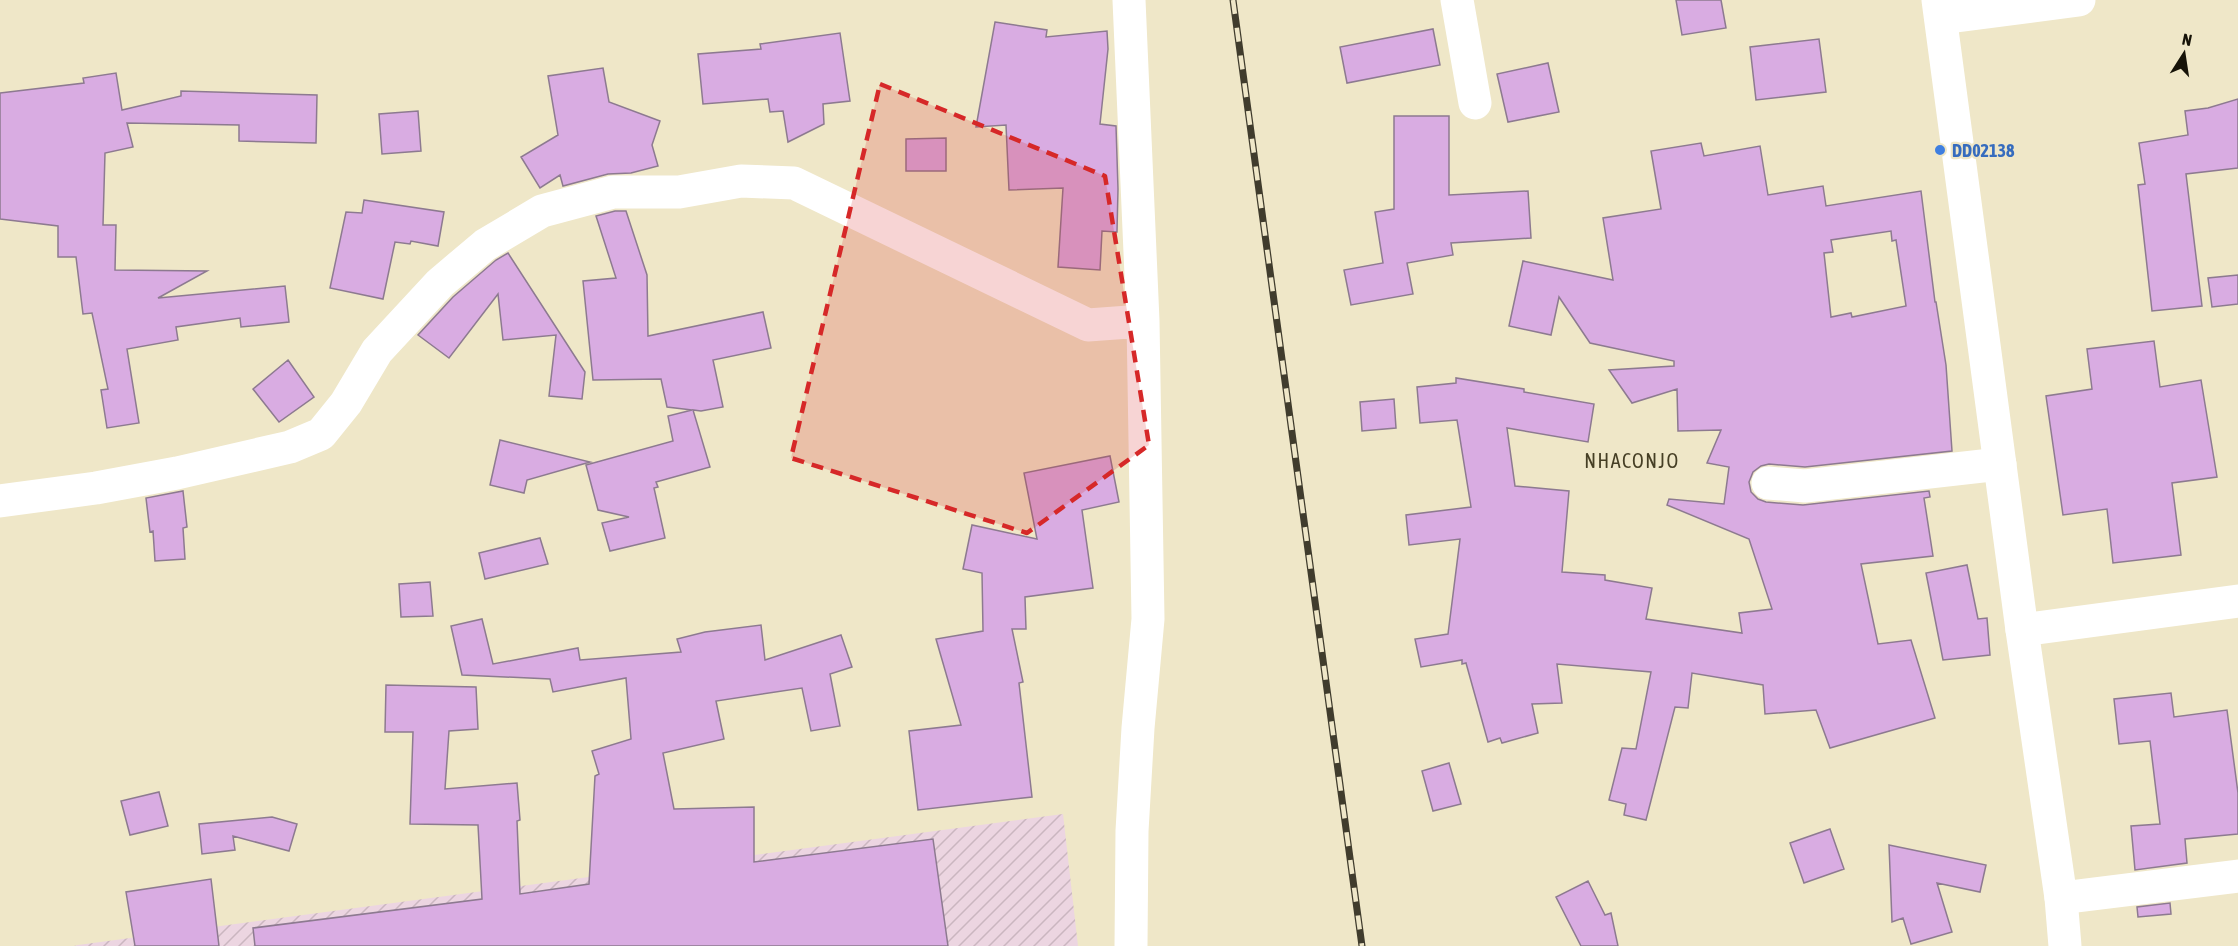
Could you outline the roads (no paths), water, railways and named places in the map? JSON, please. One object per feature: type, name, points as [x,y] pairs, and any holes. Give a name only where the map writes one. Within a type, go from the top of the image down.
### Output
[{"type":"street","points":[[1129,0],[1143,321],[1148,619],[1132,831],[1131,946]]},
{"type":"street","points":[[1457,0],[1475,103]]},
{"type":"street","points":[[2065,946],[2061,898],[2022,630],[1940,9],[2079,0]]},
{"type":"street","points":[[0,501],[96,488],[177,473],[290,447],[321,434],[346,403],[377,351],[440,283],[485,244],[542,211],[613,192],[679,192],[741,181],[794,183],[1088,325],[1143,321]]},
{"type":"street","points":[[1768,483],[1805,486],[2000,464]]},
{"type":"street","points":[[2022,630],[2238,601]]},
{"type":"street","points":[[2061,898],[2238,876]]},
{"type":"railway","points":[[1233,0],[1362,946]]},
{"type":"place","name":"DD02138","points":[[1940,150]]},
{"type":"district","name":"NHACONJO","points":[[1632,460]]}]
